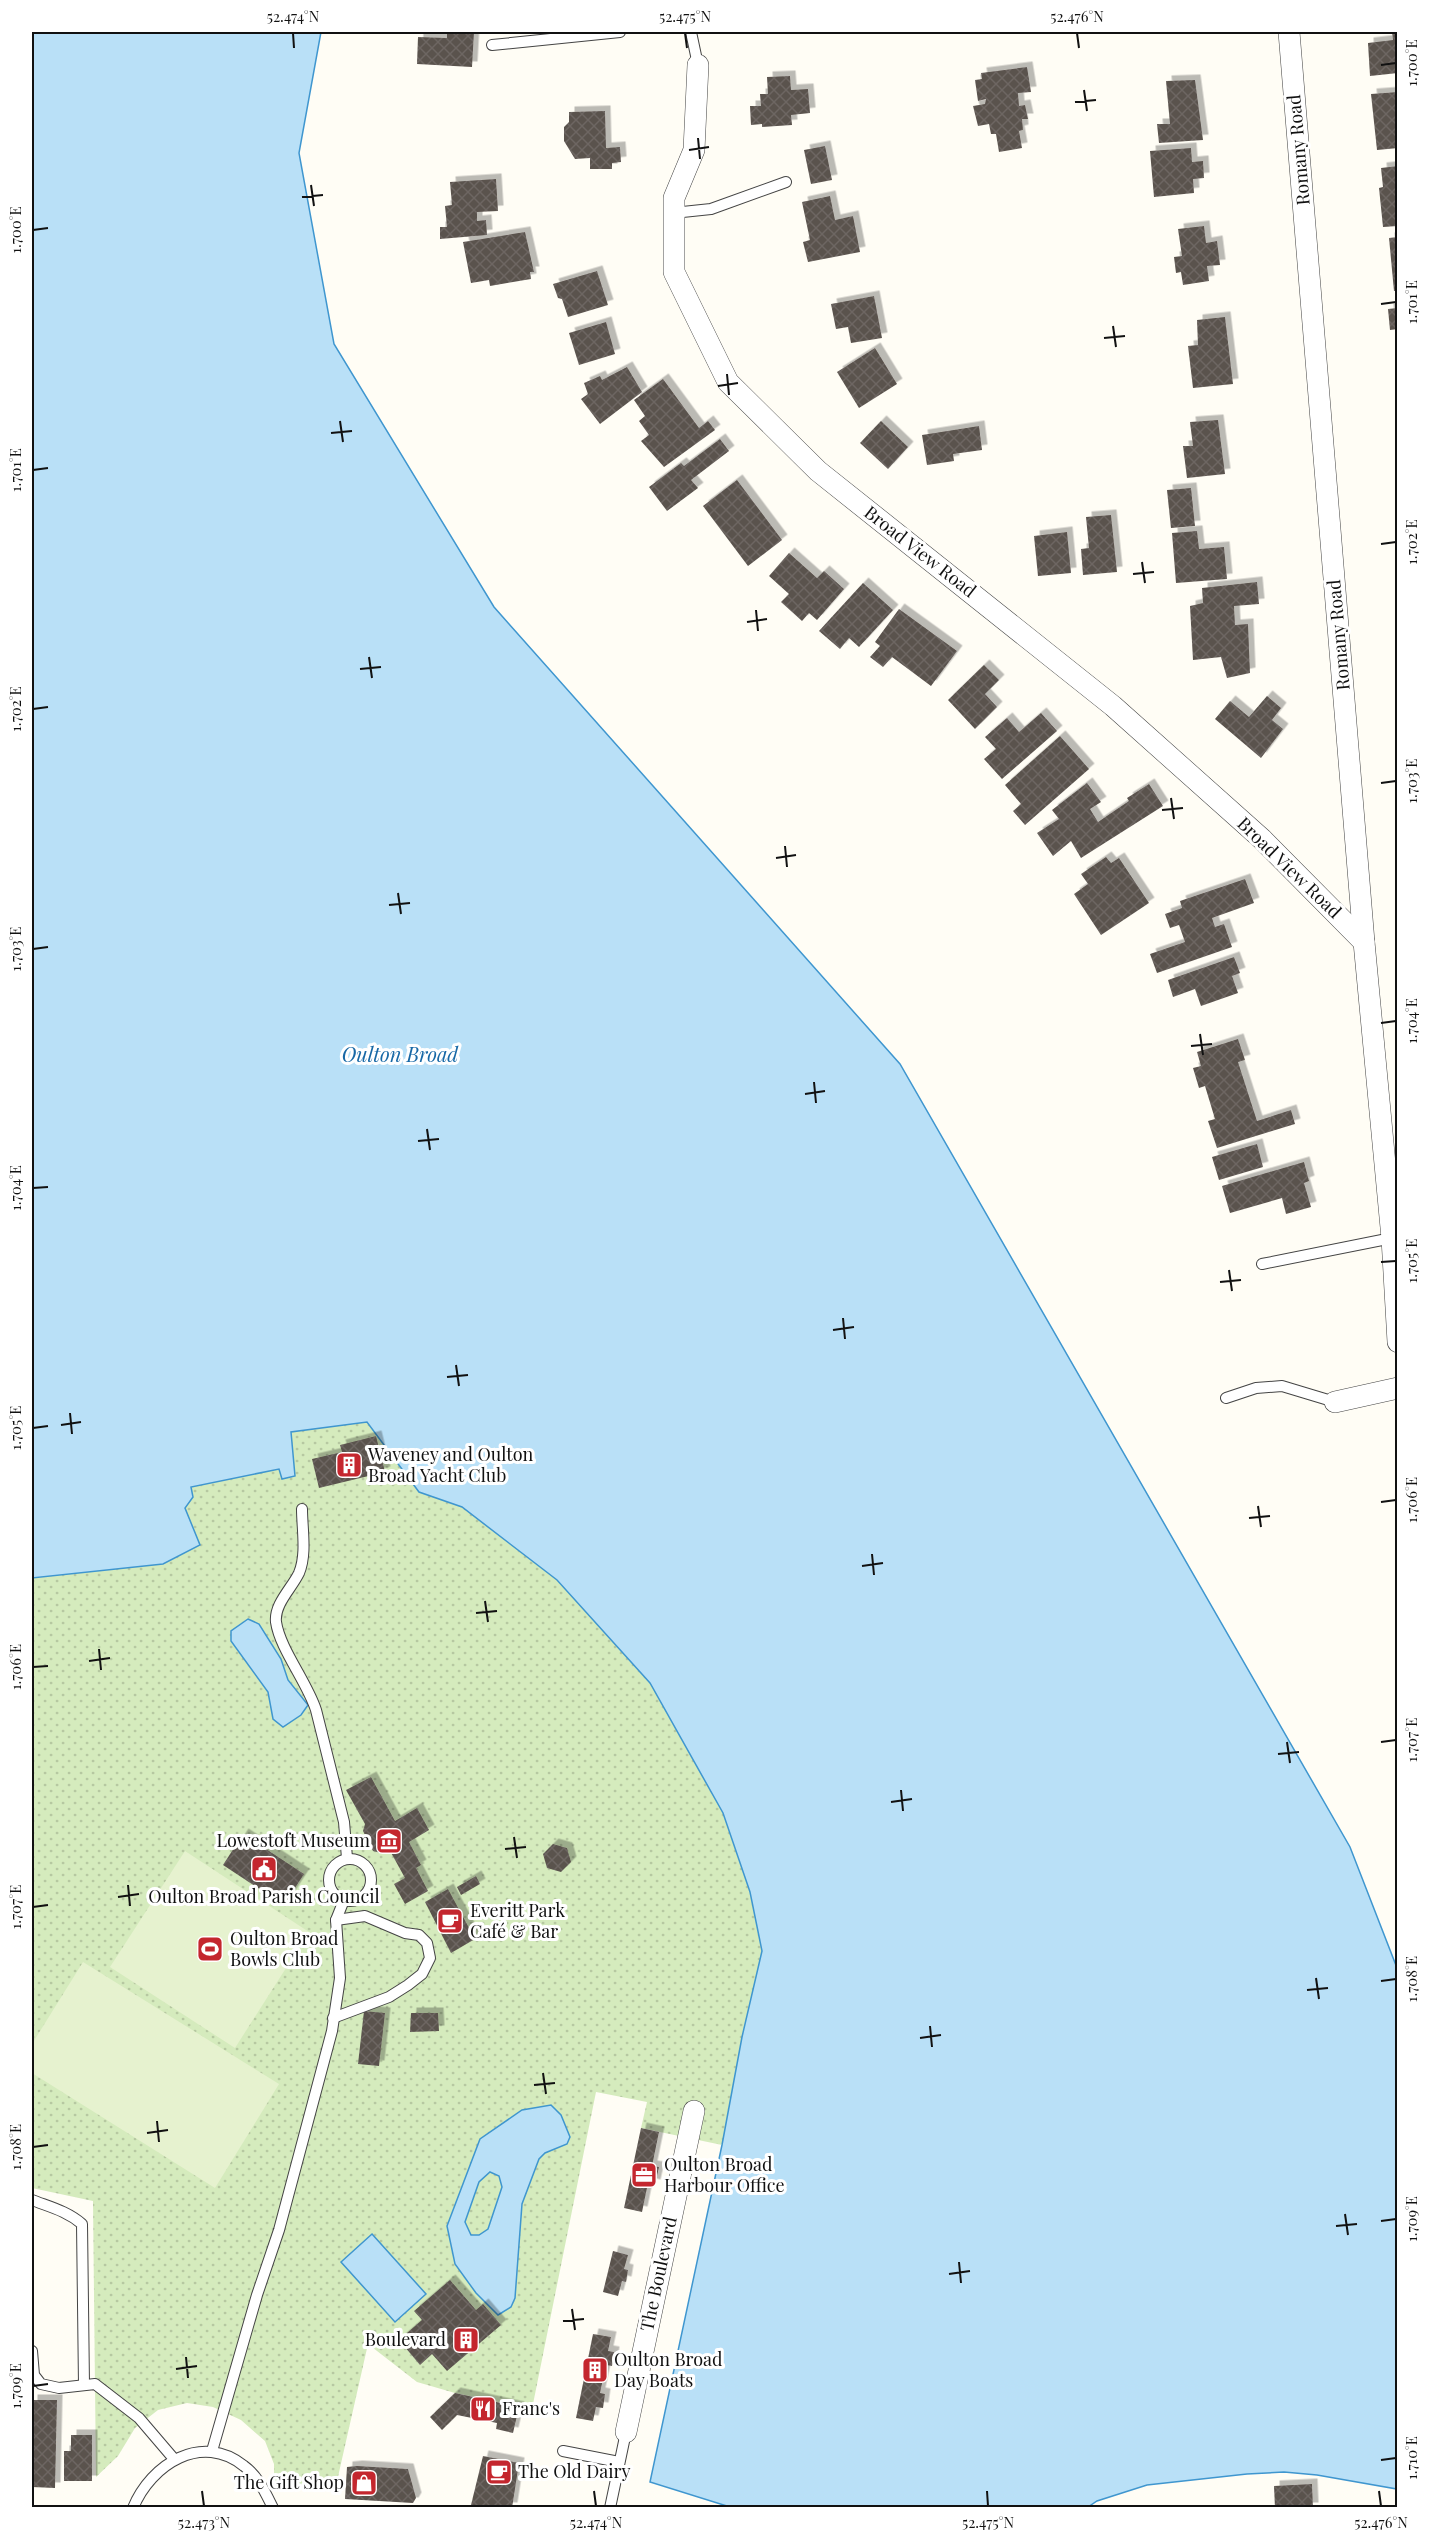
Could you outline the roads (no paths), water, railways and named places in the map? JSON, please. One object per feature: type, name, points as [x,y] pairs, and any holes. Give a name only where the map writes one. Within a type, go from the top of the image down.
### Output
[{"type":"street","name":"Romany Road","points":[[1289,32],[1364,942],[1395,1237],[1398,1342]]},
{"type":"street","name":"Broad View Road","points":[[698,65],[694,150],[674,198],[674,272],[728,382],[818,471],[1113,706],[1262,839],[1364,942]]},
{"type":"street","points":[[1335,1402],[1398,1388]]},
{"type":"street","name":"The Boulevard","points":[[626,2432],[694,2111]]},
{"type":"lane","points":[[492,45],[620,32]]},
{"type":"lane","points":[[691,32],[698,65]]},
{"type":"lane","points":[[673,213],[711,209],[786,182]]},
{"type":"lane","points":[[1262,1264],[1395,1237]]},
{"type":"lane","points":[[1226,1398],[1256,1388],[1282,1386],[1335,1402]]},
{"type":"lane","points":[[302,1509],[303,1551],[299,1572],[278,1608],[276,1621],[282,1640],[316,1710],[344,1822],[347,1858]]},
{"type":"lane","points":[[347,1858],[354,1858],[366,1865],[370,1871],[369,1892],[357,1900],[344,1900],[332,1892],[328,1878],[334,1865],[347,1858]]},
{"type":"lane","points":[[212,2451],[257,2295],[279,2230],[332,2031],[340,1978],[336,1920],[344,1900]]},
{"type":"lane","points":[[333,2018],[389,1997],[422,1974],[430,1958],[428,1943],[419,1935],[405,1933],[365,1916],[336,1920]]},
{"type":"lane","points":[[32,2200],[59,2209],[82,2224],[84,2385]]},
{"type":"lane","points":[[32,2351],[34,2375],[41,2384],[60,2388],[95,2384],[138,2418],[174,2459]]},
{"type":"lane","name":"The Boulevard","points":[[610,2508],[626,2432]]},
{"type":"lane","points":[[133,2508],[137,2498],[155,2472],[186,2454],[212,2451],[234,2458],[246,2467],[260,2483],[273,2508]]},
{"type":"lane","points":[[563,2451],[619,2462]]},
{"type":"water","name":"Oulton Broad","points":[[32,32],[321,32],[299,153],[334,344],[494,607],[900,1064],[1350,1847],[1397,1968],[1397,2489],[1317,2475],[1284,2472],[1147,2485],[1097,2501],[1088,2507],[730,2507],[650,2482],[722,2145],[742,2037],[762,1951],[750,1892],[723,1813],[650,1683],[557,1580],[462,1507],[419,1492],[367,1422],[291,1432],[295,1476],[282,1479],[279,1469],[191,1487],[193,1497],[185,1508],[200,1545],[163,1564],[32,1578]]},
{"type":"water","points":[[248,1619],[259,1624],[281,1659],[288,1680],[308,1705],[301,1715],[283,1727],[273,1719],[268,1692],[231,1641],[231,1631]]},
{"type":"water","points":[[551,2105],[561,2115],[570,2137],[567,2144],[545,2153],[539,2159],[522,2204],[515,2298],[511,2307],[498,2315],[476,2293],[455,2264],[447,2226],[480,2139],[522,2110]],"holes":[[[490,2172],[499,2176],[502,2187],[488,2229],[479,2235],[471,2235],[465,2222],[479,2182]]]},
{"type":"water","points":[[372,2234],[426,2294],[395,2322],[341,2262]]},
{"type":"place","name":"Waveney and Oulton Broad Yacht Club","points":[[349,1465]]},
{"type":"place","name":"Lowestoft Museum","points":[[389,1841]]},
{"type":"place","name":"Oulton Broad Parish Council","points":[[264,1869]]},
{"type":"place","name":"Everitt Park Café & Bar","points":[[450,1921]]},
{"type":"place","name":"Oulton Broad Bowls Club","points":[[210,1949]]},
{"type":"place","name":"Oulton Broad Harbour Office","points":[[644,2175]]},
{"type":"place","name":"Boulevard","points":[[466,2340]]},
{"type":"place","name":"Oulton Broad Day Boats","points":[[595,2370]]},
{"type":"place","name":"Franc's","points":[[483,2409]]},
{"type":"place","name":"The Old Dairy","points":[[499,2472]]},
{"type":"place","name":"The Gift Shop","points":[[364,2483]]}]
